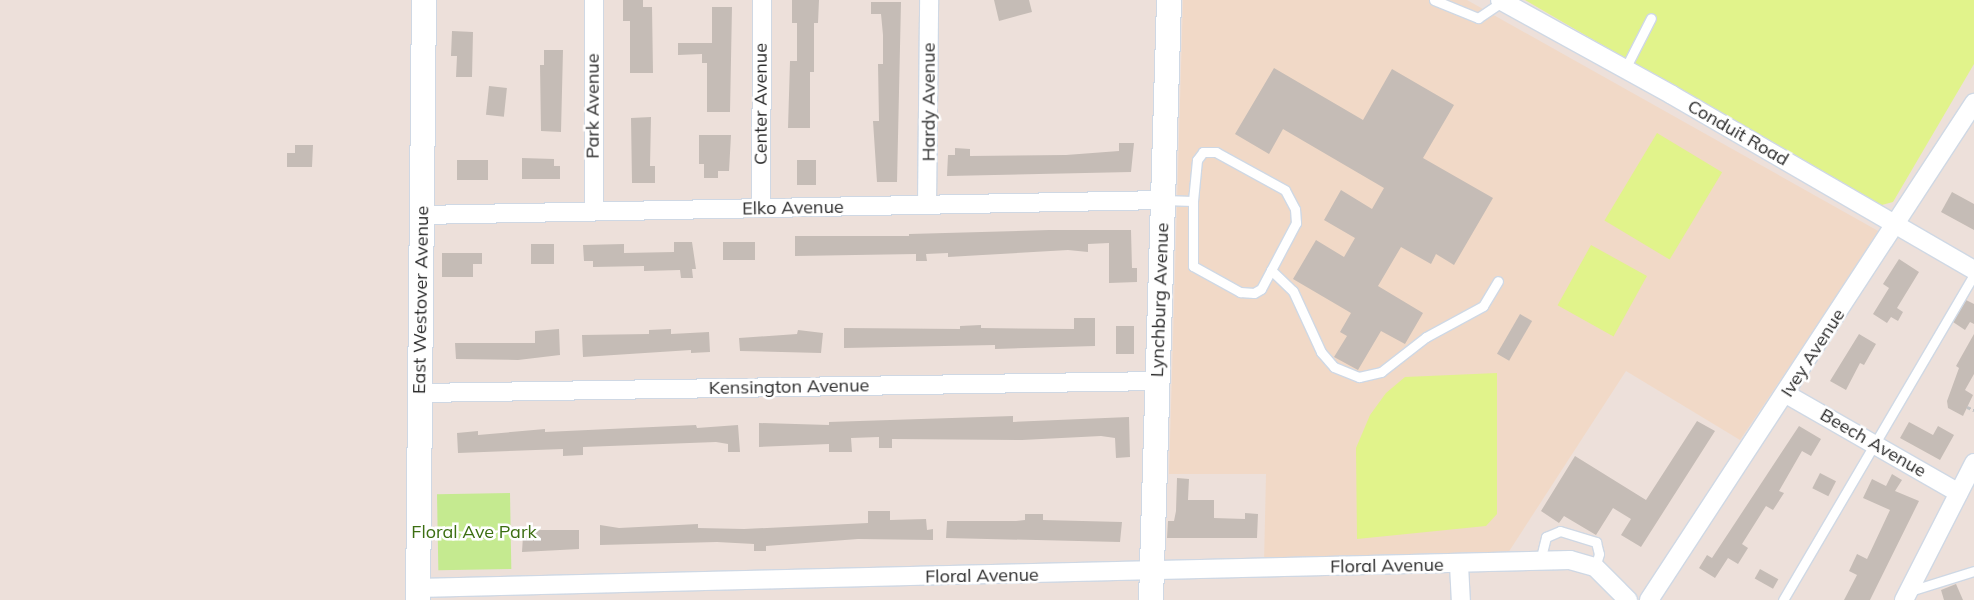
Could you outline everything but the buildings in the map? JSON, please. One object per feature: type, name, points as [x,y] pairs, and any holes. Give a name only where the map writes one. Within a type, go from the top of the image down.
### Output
[{"type":"street","name":"East Westover Avenue","points":[[418,594],[424,0]]},
{"type":"street","name":"Park Avenue","points":[[594,0],[594,211]]},
{"type":"street","name":"Center Avenue","points":[[761,208],[762,0]]},
{"type":"street","name":"Hardy Avenue","points":[[927,205],[929,0]]},
{"type":"street","name":"Lynchburg Avenue","points":[[1151,600],[1169,0]]},
{"type":"street","name":"Conduit Road","points":[[1501,1],[1625,68],[1974,270]]},
{"type":"street","name":"Ivey Avenue","points":[[1649,600],[1897,226],[1974,103]]},
{"type":"street","name":"Elko Avenue","points":[[422,215],[1164,200]]},
{"type":"street","name":"Kensington Avenue","points":[[420,393],[1158,381]]},
{"type":"street","name":"Beech Avenue","points":[[1786,394],[1959,492]]},
{"type":"street","points":[[1906,596],[1974,463]]},
{"type":"street","name":"Floral Avenue","points":[[418,594],[1151,572],[1459,565],[1543,561],[1580,562],[1595,567]]},
{"type":"street","points":[[1459,565],[1460,600]]},
{"type":"street","points":[[1595,567],[1628,600]]},
{"type":"lane","points":[[1434,0],[1478,18],[1501,1]]},
{"type":"lane","points":[[1625,68],[1651,18]]},
{"type":"lane","points":[[1203,152],[1216,152],[1285,190],[1295,209],[1296,223],[1261,289],[1248,294],[1194,266],[1193,201],[1197,160],[1203,152]]},
{"type":"lane","points":[[1164,200],[1193,201]]},
{"type":"lane","points":[[1271,270],[1283,278],[1293,291],[1327,360],[1334,367],[1358,377],[1381,372],[1426,336],[1483,306],[1498,281]]},
{"type":"lane","points":[[1783,600],[1974,274]]},
{"type":"lane","points":[[1543,561],[1546,537],[1560,531],[1596,542],[1599,554],[1595,567]]},
{"type":"lane","points":[[1906,596],[1974,571]]},
{"type":"path","points":[[1967,407],[1974,410]]},
{"type":"shaded area","points":[[1183,0],[1467,0],[1880,232],[1740,440],[1626,371],[1506,556],[1264,563],[1266,474],[1169,474]]},
{"type":"green space","points":[[1525,0],[1974,0],[1974,64],[1893,202],[1878,206]]},
{"type":"green space","points":[[1657,133],[1722,172],[1670,260],[1604,220]]},
{"type":"green space","points":[[1591,245],[1647,276],[1614,336],[1558,305]]},
{"type":"green space","points":[[1497,373],[1497,514],[1486,526],[1357,539],[1356,448],[1370,415],[1386,393],[1405,377]]},
{"type":"green space","name":"Floral Ave Park","points":[[510,493],[511,569],[438,570],[437,494]]}]
